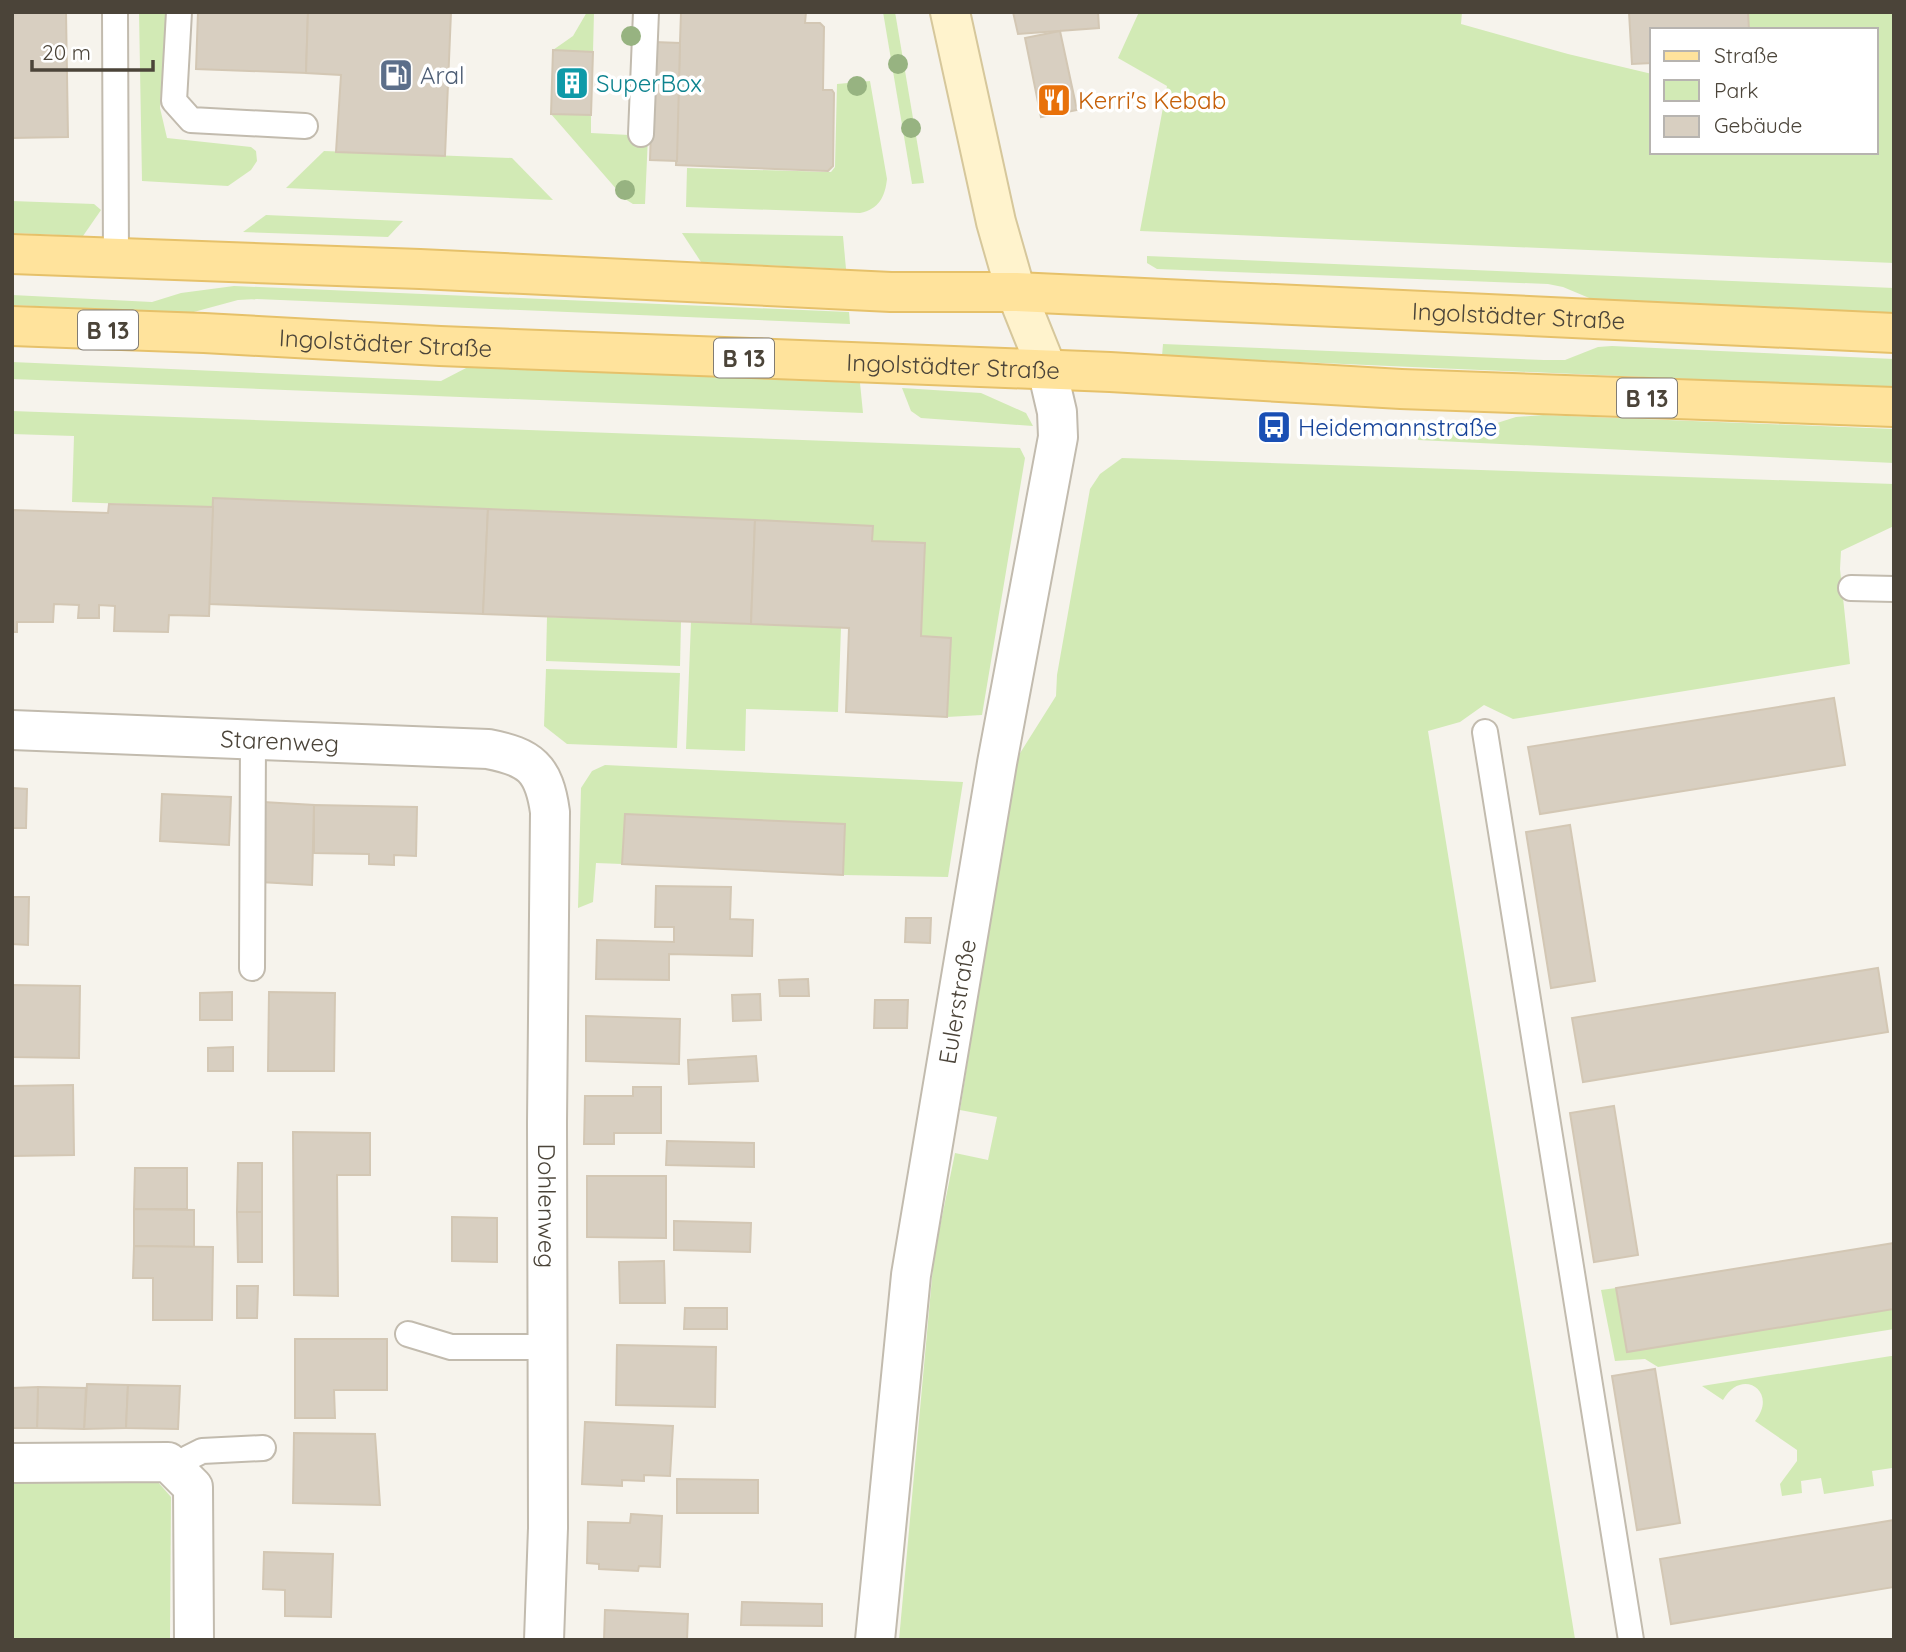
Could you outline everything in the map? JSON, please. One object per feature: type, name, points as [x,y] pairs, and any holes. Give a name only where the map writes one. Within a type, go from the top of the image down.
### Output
[{"type":"main road","points":[[950,12],[996,222],[1016,292],[1047,369]]},
{"type":"main road","name":"Ingolstädter Straße","points":[[12,254],[434,270],[891,292],[1016,292],[1894,333]]},
{"type":"main road","name":"Ingolstädter Straße","points":[[12,327],[1047,369],[1401,389],[1894,407]]},
{"type":"street","name":"Eulerstraße","points":[[876,1640],[911,1275],[997,763],[1058,437],[1057,412],[1047,369]]},
{"type":"street","name":"Starenweg","points":[[12,730],[488,749],[512,753],[528,761],[539,773]]},
{"type":"street","name":"Dohlenweg","points":[[539,773],[547,793],[550,812],[547,1109],[548,1528],[544,1640]]},
{"type":"street","points":[[12,1463],[168,1462],[193,1487],[194,1640]]},
{"type":"lane","points":[[115,12],[116,259]]},
{"type":"lane","points":[[179,12],[174,101],[191,120],[305,126]]},
{"type":"lane","points":[[640,134],[646,12]]},
{"type":"lane","points":[[1851,588],[1894,589]]},
{"type":"lane","points":[[1485,732],[1631,1640]]},
{"type":"lane","points":[[252,968],[253,739]]},
{"type":"lane","points":[[408,1334],[451,1347],[549,1347]]},
{"type":"lane","points":[[179,1473],[188,1458],[202,1451],[263,1448]]},
{"type":"green space","points":[[139,12],[166,12],[160,108],[167,138],[251,147],[256,151],[257,161],[251,170],[228,186],[142,181]]},
{"type":"green space","points":[[587,12],[594,12],[593,52],[553,50],[573,36]]},
{"type":"green space","points":[[883,12],[895,12],[924,183],[912,184]]},
{"type":"green space","points":[[1139,12],[1462,12],[1461,24],[1650,74],[1650,154],[1878,154],[1878,28],[1749,28],[1748,12],[1894,12],[1894,263],[1140,231],[1167,86],[1118,58]]},
{"type":"green space","points":[[870,81],[887,179],[883,197],[872,209],[860,213],[686,207],[687,168],[831,172],[835,167],[837,84]]},
{"type":"green space","points":[[551,114],[591,115],[591,133],[648,136],[645,204],[633,204],[625,199]]},
{"type":"green space","points":[[324,151],[512,158],[553,200],[286,188]]},
{"type":"green space","points":[[12,201],[94,204],[101,210],[83,236],[12,233]]},
{"type":"green space","points":[[266,215],[403,221],[388,237],[243,232]]},
{"type":"green space","points":[[682,233],[843,236],[846,269],[701,262]]},
{"type":"green space","points":[[1147,256],[1894,288],[1894,314],[1594,300],[1548,284],[1157,269],[1147,263]]},
{"type":"green space","points":[[234,286],[849,312],[850,324],[257,299],[238,300],[190,313],[12,305],[12,295],[152,302],[181,293]]},
{"type":"green space","points":[[1163,344],[1544,360],[1565,360],[1598,347],[1612,346],[1894,359],[1894,388],[1162,356]]},
{"type":"green space","points":[[12,362],[441,381],[468,367],[860,383],[863,413],[12,379]]},
{"type":"green space","points":[[902,388],[981,393],[1026,413],[1033,426],[921,418],[911,411]]},
{"type":"green space","points":[[12,411],[1020,448],[1025,458],[982,715],[947,717],[950,638],[921,636],[925,543],[872,541],[872,526],[214,498],[213,507],[72,502],[74,436],[12,434]]},
{"type":"green space","points":[[1543,415],[1894,429],[1894,463],[1418,440],[1419,426],[1478,429],[1516,417]]},
{"type":"green space","points":[[1122,458],[1894,484],[1894,526],[1841,551],[1840,569],[1850,664],[1513,719],[1484,705],[1460,722],[1428,731],[1575,1639],[899,1640],[934,1256],[955,1153],[988,1160],[997,1117],[960,1110],[1015,761],[1056,696],[1057,675],[1090,489],[1100,474]]},
{"type":"green space","points":[[547,617],[681,622],[680,666],[546,661]]},
{"type":"green space","points":[[691,622],[841,628],[838,712],[746,709],[745,751],[686,749]]},
{"type":"green space","points":[[546,669],[680,673],[677,748],[567,744],[544,726]]},
{"type":"green space","points":[[605,765],[963,782],[948,877],[843,875],[845,824],[626,814],[622,864],[596,863],[593,902],[578,908],[581,788],[592,771]]},
{"type":"green space","points":[[1616,1288],[1627,1352],[1894,1309],[1894,1329],[1658,1367],[1645,1359],[1615,1361],[1601,1290]]},
{"type":"green space","points":[[1894,1356],[1894,1478],[1892,1468],[1872,1471],[1874,1486],[1824,1494],[1821,1478],[1801,1481],[1802,1493],[1782,1496],[1780,1484],[1797,1461],[1797,1450],[1755,1421],[1763,1401],[1755,1387],[1748,1384],[1739,1385],[1723,1400],[1702,1386]]},
{"type":"green space","points":[[150,1473],[171,1497],[170,1640],[12,1640],[12,1475]]},
{"type":"building","points":[[12,12],[66,12],[68,137],[12,138]]},
{"type":"building","points":[[198,12],[308,12],[306,73],[196,69]]},
{"type":"building","points":[[308,12],[451,12],[445,156],[336,152],[341,75],[306,73]]},
{"type":"building","points":[[681,12],[806,12],[805,23],[820,23],[824,27],[823,90],[832,90],[834,93],[833,166],[828,171],[676,165]]},
{"type":"building","points":[[1013,12],[1098,12],[1099,28],[1018,34]]},
{"type":"building","points":[[1629,12],[1748,12],[1749,28],[1650,28],[1650,63],[1632,64]]},
{"type":"building","points":[[1060,31],[1077,110],[1041,117],[1025,38]]},
{"type":"building","points":[[654,42],[680,43],[677,161],[650,160]]},
{"type":"building","name":"SuperBox","points":[[553,50],[593,52],[591,115],[551,114]]},
{"type":"building","points":[[213,498],[488,509],[483,614],[209,604]]},
{"type":"building","points":[[109,504],[213,507],[209,616],[169,615],[168,632],[114,631],[115,606],[99,605],[99,618],[78,618],[79,605],[54,604],[53,622],[17,622],[17,632],[12,632],[12,510],[108,513]]},
{"type":"building","points":[[488,509],[755,520],[751,624],[483,614]]},
{"type":"building","points":[[755,520],[873,526],[872,541],[925,543],[921,636],[951,638],[947,717],[846,712],[849,628],[751,624]]},
{"type":"building","points":[[1834,698],[1845,765],[1540,814],[1528,747]]},
{"type":"building","points":[[12,788],[27,789],[26,828],[12,828]]},
{"type":"building","points":[[162,794],[231,797],[229,845],[160,841]]},
{"type":"building","points":[[263,802],[314,805],[312,885],[260,882]]},
{"type":"building","points":[[314,805],[417,807],[416,856],[394,855],[394,865],[369,864],[369,854],[314,853]]},
{"type":"building","points":[[625,814],[845,824],[843,875],[622,864]]},
{"type":"building","points":[[1570,825],[1595,981],[1551,988],[1526,832]]},
{"type":"building","points":[[656,886],[731,887],[730,919],[753,920],[752,956],[669,954],[669,980],[596,979],[597,940],[674,942],[674,927],[655,927]]},
{"type":"building","points":[[12,897],[29,897],[28,945],[12,944]]},
{"type":"building","points":[[906,918],[931,918],[930,943],[905,942]]},
{"type":"building","points":[[1878,968],[1888,1032],[1583,1082],[1572,1018]]},
{"type":"building","points":[[808,979],[809,996],[780,996],[779,980]]},
{"type":"building","points":[[12,985],[80,986],[79,1058],[12,1057]]},
{"type":"building","points":[[232,992],[232,1020],[200,1020],[200,993]]},
{"type":"building","points":[[269,992],[335,993],[334,1071],[268,1071]]},
{"type":"building","points":[[760,994],[761,1020],[733,1021],[732,995]]},
{"type":"building","points":[[875,1000],[908,1000],[907,1028],[874,1028]]},
{"type":"building","points":[[586,1016],[680,1019],[679,1064],[586,1061]]},
{"type":"building","points":[[233,1047],[233,1071],[208,1071],[208,1048]]},
{"type":"building","points":[[756,1056],[758,1081],[689,1084],[688,1060]]},
{"type":"building","points":[[73,1085],[74,1155],[12,1156],[12,1086]]},
{"type":"building","points":[[633,1087],[661,1087],[661,1133],[614,1133],[614,1144],[584,1144],[585,1096],[633,1096]]},
{"type":"building","points":[[1614,1106],[1638,1255],[1594,1262],[1570,1113]]},
{"type":"building","points":[[293,1132],[370,1133],[370,1175],[337,1175],[338,1296],[294,1295]]},
{"type":"building","points":[[667,1141],[754,1143],[754,1167],[666,1165]]},
{"type":"building","points":[[238,1163],[262,1163],[262,1212],[237,1212]]},
{"type":"building","points":[[135,1168],[187,1168],[187,1209],[134,1209]]},
{"type":"building","points":[[587,1176],[666,1176],[666,1238],[587,1237]]},
{"type":"building","points":[[134,1209],[194,1210],[194,1247],[134,1246]]},
{"type":"building","points":[[237,1212],[262,1212],[262,1262],[238,1262]]},
{"type":"building","points":[[452,1217],[497,1218],[497,1262],[452,1261]]},
{"type":"building","points":[[674,1221],[751,1223],[750,1252],[674,1250]]},
{"type":"building","points":[[1894,1243],[1894,1309],[1627,1352],[1616,1288]]},
{"type":"building","points":[[134,1246],[213,1247],[212,1320],[153,1320],[153,1278],[133,1278]]},
{"type":"building","points":[[664,1261],[665,1303],[620,1303],[619,1262]]},
{"type":"building","points":[[237,1286],[258,1286],[257,1318],[237,1318]]},
{"type":"building","points":[[685,1308],[727,1308],[727,1329],[684,1329]]},
{"type":"building","points":[[295,1339],[387,1339],[387,1390],[334,1390],[335,1418],[295,1418]]},
{"type":"building","points":[[617,1345],[716,1347],[715,1407],[616,1405]]},
{"type":"building","points":[[1655,1369],[1680,1523],[1637,1530],[1612,1376]]},
{"type":"building","points":[[87,1384],[128,1385],[126,1428],[84,1429]]},
{"type":"building","points":[[128,1385],[180,1386],[178,1429],[126,1428]]},
{"type":"building","points":[[38,1387],[86,1388],[84,1429],[37,1428]]},
{"type":"building","points":[[38,1387],[37,1428],[12,1428],[12,1388]]},
{"type":"building","points":[[585,1422],[673,1426],[670,1476],[644,1475],[644,1481],[622,1480],[622,1486],[582,1484]]},
{"type":"building","points":[[294,1433],[375,1434],[380,1505],[293,1503]]},
{"type":"building","points":[[677,1479],[758,1480],[758,1513],[677,1513]]},
{"type":"building","points":[[631,1514],[662,1516],[660,1567],[639,1566],[638,1571],[599,1569],[599,1564],[587,1563],[588,1522],[630,1523]]},
{"type":"building","points":[[1894,1520],[1894,1587],[1671,1624],[1660,1559]]},
{"type":"building","points":[[264,1552],[333,1554],[331,1617],[285,1616],[285,1590],[263,1589]]},
{"type":"building","points":[[742,1602],[822,1604],[822,1626],[741,1625]]},
{"type":"building","points":[[605,1610],[688,1614],[687,1640],[604,1640]]},
{"type":"place","name":"Aral","points":[[396,75]]},
{"type":"place","name":"SuperBox","points":[[572,83]]},
{"type":"place","name":"Kerri's Kebab","points":[[1054,100]]},
{"type":"place","name":"Heidemannstraße","points":[[1274,427]]}]
